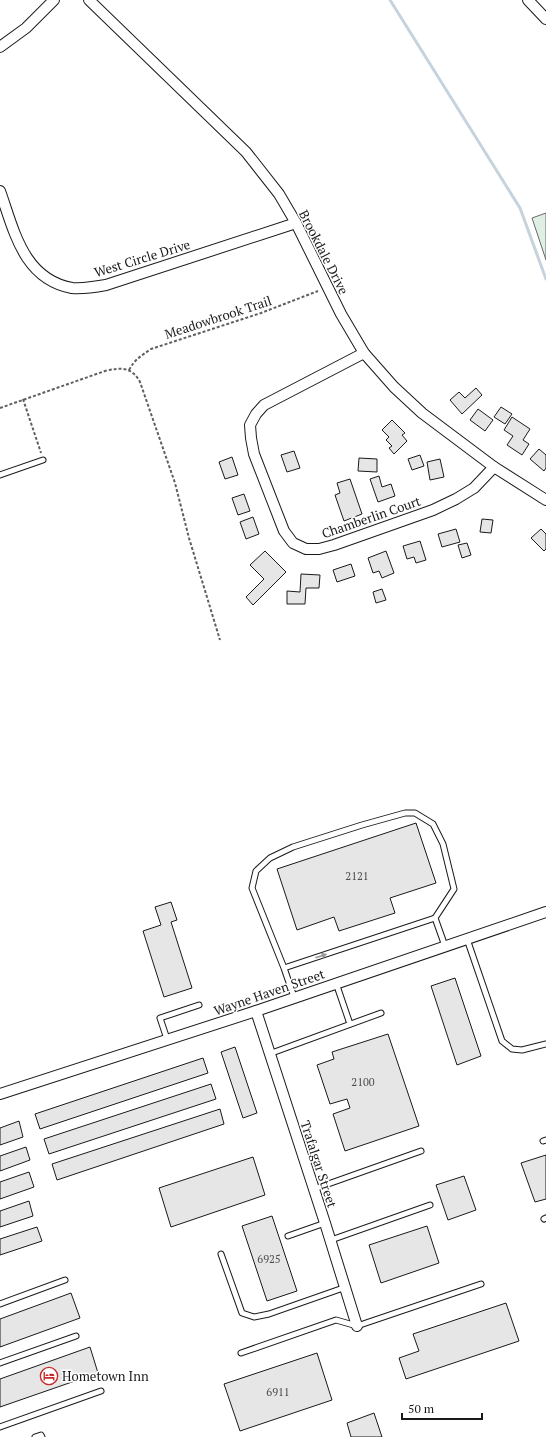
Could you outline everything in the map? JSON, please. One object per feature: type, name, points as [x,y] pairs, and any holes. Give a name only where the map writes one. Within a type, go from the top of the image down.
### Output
[{"type":"street","points":[[0,47],[26,28],[54,0]]},
{"type":"street","name":"Brookdale Drive","points":[[89,0],[246,152],[279,194],[296,223],[341,314],[364,353],[394,387],[422,413],[494,467],[546,500]]},
{"type":"street","points":[[528,0],[546,19]]},
{"type":"street","name":"West Circle Drive","points":[[0,191],[20,247],[26,258],[45,278],[73,288],[88,288],[106,285],[296,223]]},
{"type":"street","name":"Chamberlin Court","points":[[364,353],[264,405],[256,414],[250,425],[254,454],[284,531],[293,543],[306,549],[326,547],[434,510],[474,488],[494,467]]},
{"type":"street","name":"Wayne Haven Street","points":[[0,1094],[256,1011],[546,912]]},
{"type":"street","name":"Trafalgar Street","points":[[256,1011],[331,1240],[357,1326]]},
{"type":"lane","points":[[0,475],[43,460]]},
{"type":"lane","points":[[284,968],[435,918],[454,889],[443,844],[434,824],[415,813],[405,813],[293,847],[270,858],[256,871],[252,888],[294,997]]},
{"type":"lane","points":[[435,918],[445,946]]},
{"type":"lane","points":[[467,939],[502,1041],[512,1049],[522,1050],[546,1044]]},
{"type":"lane","points":[[336,983],[350,1024]]},
{"type":"lane","points":[[167,1039],[160,1018],[199,1005]]},
{"type":"lane","points":[[269,1054],[381,1013]]},
{"type":"lane","points":[[314,1189],[421,1151]]},
{"type":"lane","points":[[331,1240],[430,1204]]},
{"type":"lane","points":[[288,1236],[325,1223]]},
{"type":"lane","points":[[222,1254],[242,1313],[254,1317],[269,1314],[346,1287]]},
{"type":"lane","points":[[0,1304],[65,1280]]},
{"type":"lane","points":[[241,1353],[336,1320],[357,1326],[480,1284]]},
{"type":"lane","points":[[0,1363],[76,1336]]},
{"type":"lane","points":[[0,1427],[101,1391]]},
{"type":"lane","points":[[35,1437],[41,1435],[42,1437]]},
{"type":"path","name":"Meadowbrook Trail","points":[[129,370],[134,361],[151,349],[261,313],[321,290]]},
{"type":"path","points":[[0,408],[105,371],[119,369],[129,370],[136,374],[175,482],[220,640]]},
{"type":"path","points":[[23,399],[43,460]]},
{"type":"green space","points":[[546,213],[546,260],[532,218]]},
{"type":"building","points":[[476,388],[482,395],[462,414],[450,400],[459,392],[465,398]]},
{"type":"building","points":[[501,407],[512,414],[505,424],[494,417]]},
{"type":"building","points":[[478,409],[493,420],[485,431],[470,420]]},
{"type":"building","points":[[512,417],[530,429],[523,440],[529,444],[522,455],[507,445],[513,436],[504,430]]},
{"type":"building","points":[[392,420],[405,433],[402,435],[407,441],[394,454],[389,448],[392,446],[386,440],[389,437],[382,430]]},
{"type":"building","points":[[539,449],[546,455],[546,468],[544,471],[530,459]]},
{"type":"building","points":[[294,451],[300,468],[287,472],[281,455]]},
{"type":"building","points":[[420,455],[424,466],[412,470],[408,459]]},
{"type":"building","points":[[232,457],[238,475],[225,479],[219,462]]},
{"type":"building","points":[[359,458],[377,459],[377,472],[358,471]]},
{"type":"building","points":[[440,459],[444,477],[430,480],[427,462]]},
{"type":"building","points":[[379,476],[382,487],[391,484],[395,496],[378,502],[370,479]]},
{"type":"building","points":[[350,479],[362,514],[344,521],[335,495],[340,493],[337,483]]},
{"type":"building","points":[[244,494],[250,511],[238,515],[232,498]]},
{"type":"building","points":[[253,517],[259,534],[246,539],[240,522]]},
{"type":"building","points":[[482,519],[493,520],[491,533],[480,532]]},
{"type":"building","points":[[456,529],[460,542],[442,547],[438,534]]},
{"type":"building","points":[[541,529],[546,534],[546,549],[544,551],[531,538]]},
{"type":"building","points":[[420,541],[426,560],[416,563],[414,557],[407,559],[403,546]]},
{"type":"building","points":[[467,543],[471,555],[462,558],[458,545]]},
{"type":"building","points":[[265,551],[286,572],[253,605],[246,597],[264,579],[250,565]]},
{"type":"building","points":[[386,551],[394,573],[382,578],[379,571],[373,573],[368,558]]},
{"type":"building","points":[[351,564],[355,576],[337,582],[333,570]]},
{"type":"building","points":[[301,574],[320,575],[319,588],[306,588],[305,604],[287,604],[287,591],[300,592]]},
{"type":"building","points":[[382,589],[386,600],[376,603],[373,592]]},
{"type":"building","points":[[416,823],[436,883],[390,898],[395,913],[339,931],[334,917],[297,930],[277,869]]},
{"type":"building","points":[[171,902],[177,920],[171,922],[192,988],[164,997],[143,931],[161,925],[155,907]]},
{"type":"building","points":[[455,978],[481,1056],[457,1065],[431,986]]},
{"type":"building","points":[[388,1034],[419,1126],[345,1151],[333,1114],[350,1108],[347,1099],[330,1104],[317,1065],[334,1059],[332,1052]]},
{"type":"building","points":[[235,1047],[257,1113],[243,1118],[221,1052]]},
{"type":"building","points":[[203,1058],[208,1073],[40,1129],[35,1114]]},
{"type":"building","points":[[211,1084],[216,1099],[49,1154],[44,1139]]},
{"type":"building","points":[[220,1109],[224,1124],[57,1180],[52,1164]]},
{"type":"building","points":[[19,1121],[23,1137],[0,1145],[0,1128]]},
{"type":"building","points":[[26,1147],[30,1160],[0,1171],[0,1156]]},
{"type":"building","points":[[546,1155],[546,1199],[535,1202],[521,1163]]},
{"type":"building","points":[[253,1157],[265,1195],[171,1227],[159,1188]]},
{"type":"building","points":[[29,1172],[34,1187],[0,1199],[0,1182]]},
{"type":"building","points":[[464,1176],[476,1210],[448,1220],[436,1185]]},
{"type":"building","points":[[29,1201],[33,1216],[0,1227],[0,1211]]},
{"type":"building","points":[[272,1216],[297,1291],[267,1301],[242,1226]]},
{"type":"building","points":[[427,1226],[439,1263],[381,1283],[369,1245]]},
{"type":"building","points":[[37,1227],[42,1241],[0,1255],[0,1239]]},
{"type":"building","points":[[71,1293],[80,1318],[0,1347],[0,1319]]},
{"type":"building","points":[[506,1303],[519,1341],[406,1379],[399,1358],[419,1351],[413,1334]]},
{"type":"building","name":"Hometown Inn","points":[[90,1347],[98,1373],[0,1407],[0,1379]]},
{"type":"building","points":[[317,1353],[332,1400],[240,1431],[224,1384]]},
{"type":"building","points":[[374,1413],[382,1437],[351,1437],[347,1423]]},
{"type":"waterway","points":[[390,0],[520,208],[546,279]]},
{"type":"place","name":"Hometown Inn","points":[[49,1376]]}]
